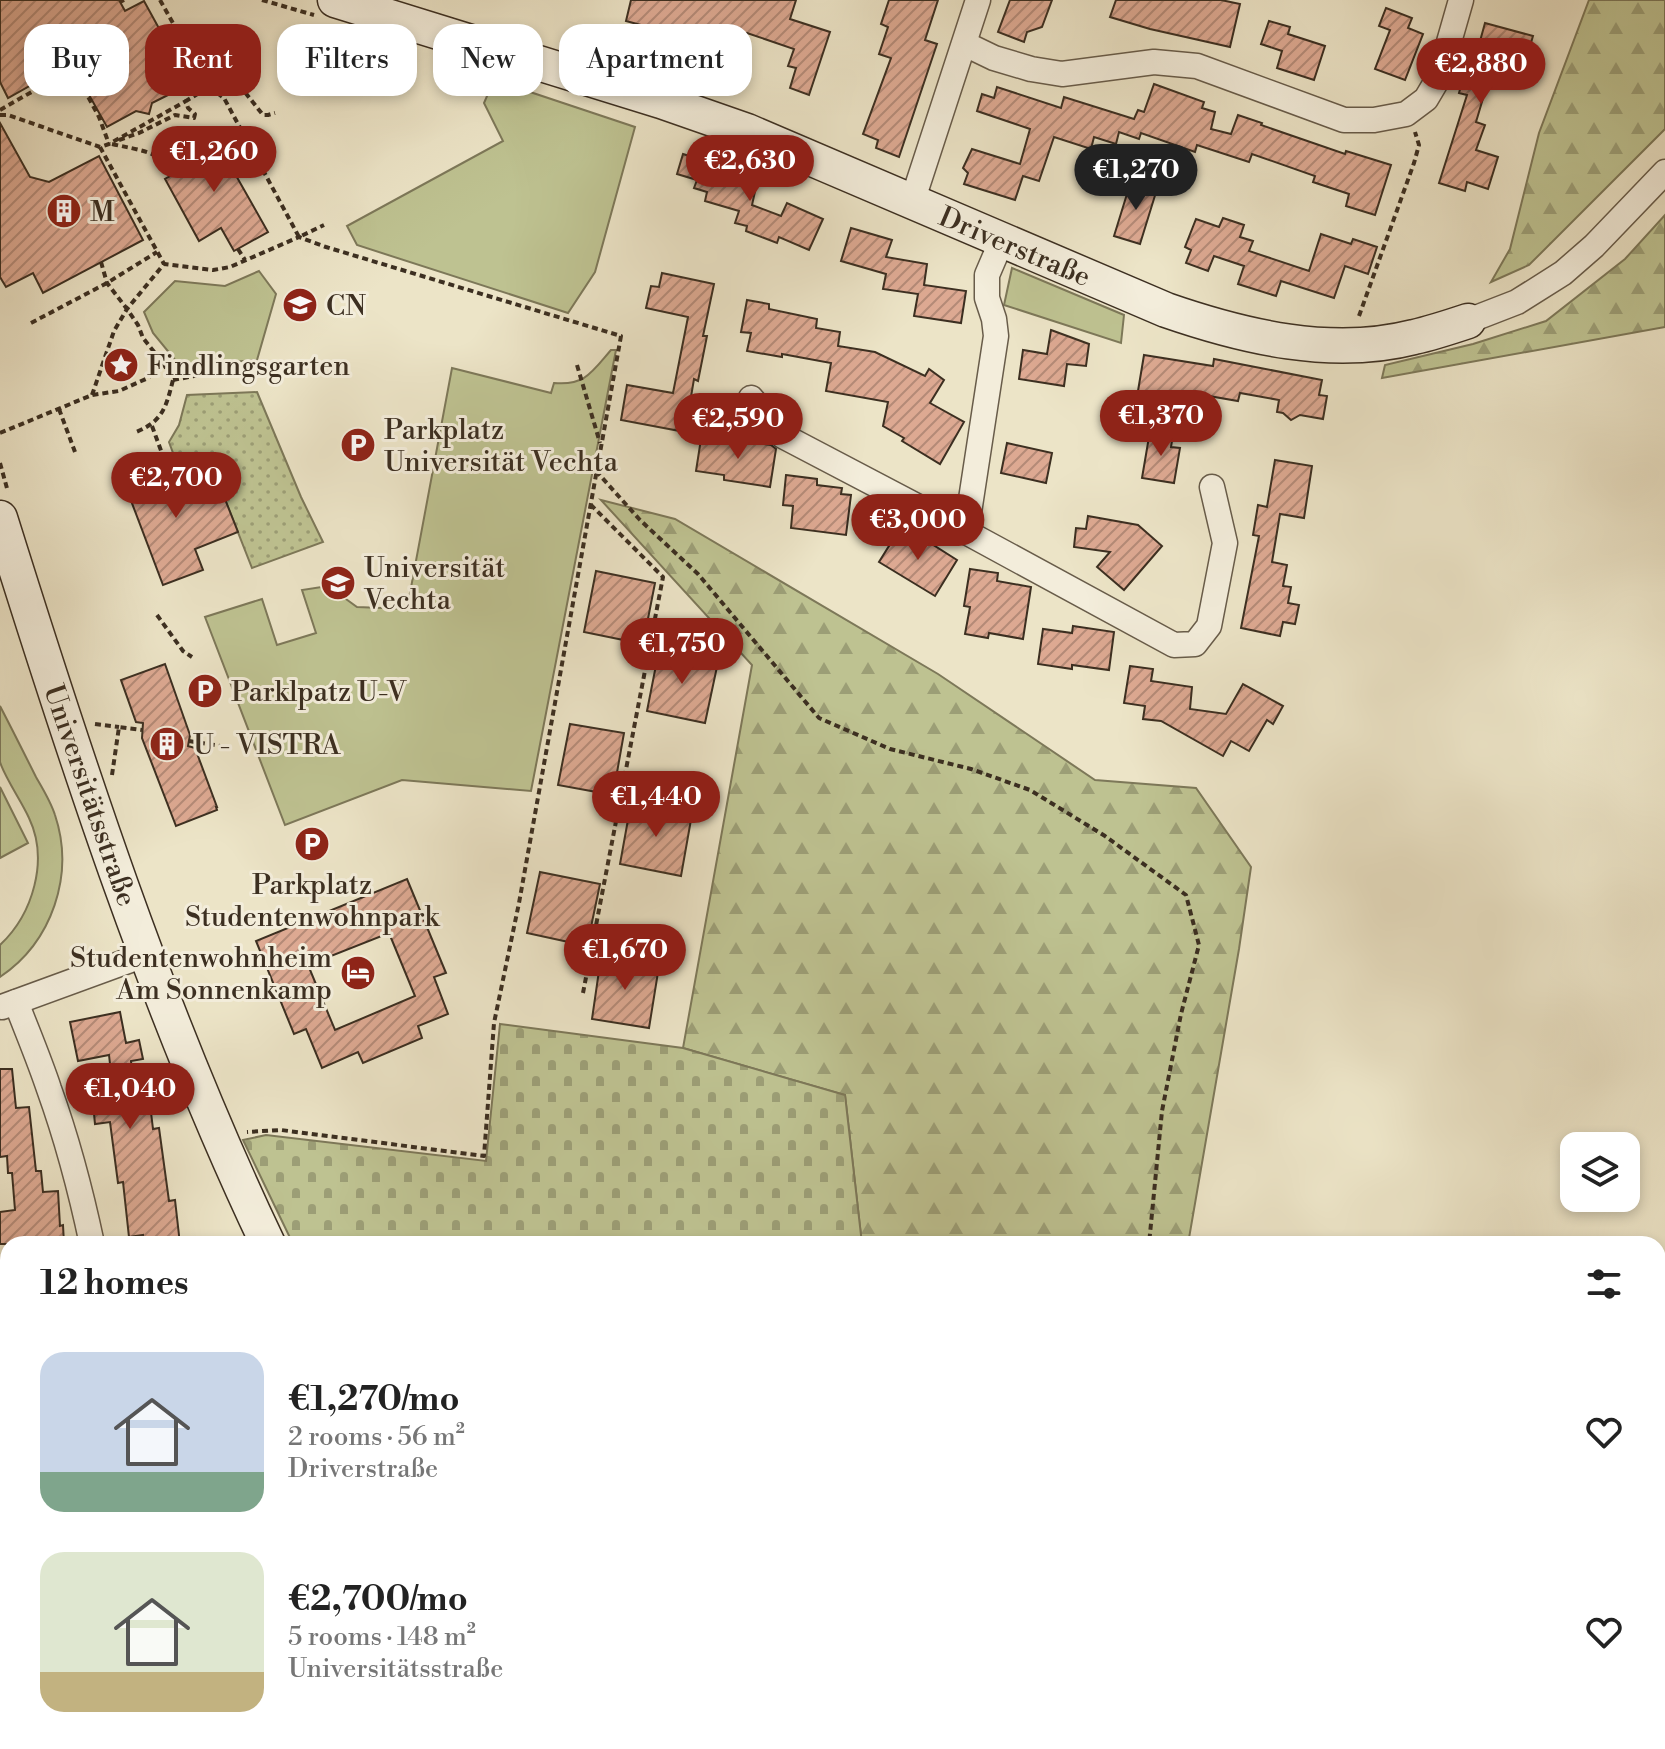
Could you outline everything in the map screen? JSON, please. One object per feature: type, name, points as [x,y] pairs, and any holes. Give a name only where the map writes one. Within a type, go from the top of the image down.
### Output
[{"type":"street","name":"Driverstraße","points":[[335,0],[632,91],[732,126],[1166,310],[1209,325],[1260,337],[1324,345],[1412,338],[1517,302],[1563,273],[1594,246],[1665,172]]},
{"type":"street","points":[[912,202],[978,0]]},
{"type":"street","points":[[965,44],[994,58],[1062,74],[1154,62],[1197,66],[1344,120],[1374,120],[1406,114],[1426,99],[1439,77],[1461,0]]},
{"type":"street","points":[[966,532],[996,336],[987,298],[987,275],[1002,240]]},
{"type":"street","points":[[751,398],[783,436],[1174,645],[1195,644],[1209,626],[1225,543],[1212,487]]},
{"type":"street","name":"Universitätsstraße","points":[[0,518],[39,644],[147,954],[221,1141],[264,1236]]},
{"type":"street","points":[[90,1236],[49,1088],[8,1005],[147,954]]},
{"type":"path","points":[[160,0],[174,24]]},
{"type":"path","points":[[0,112],[53,76],[63,74],[78,78],[99,117],[109,144]]},
{"type":"path","points":[[109,144],[194,96]]},
{"type":"path","points":[[221,96],[299,237],[621,336],[519,903],[494,1023],[484,1156],[281,1130],[241,1132],[221,1141]]},
{"type":"path","points":[[248,96],[263,115],[275,113]]},
{"type":"path","points":[[0,112],[100,147],[139,133],[175,115],[194,118],[195,114],[186,101]]},
{"type":"path","points":[[1354,345],[1355,323],[1361,315],[1419,145],[1406,114]]},
{"type":"path","points":[[109,144],[153,154],[167,160],[177,172]]},
{"type":"path","points":[[100,147],[164,264]]},
{"type":"path","points":[[164,264],[213,270],[230,267],[324,225]]},
{"type":"path","points":[[238,249],[245,261]]},
{"type":"path","points":[[31,323],[107,283],[157,252]]},
{"type":"path","points":[[101,262],[107,283],[173,380],[161,416],[151,426],[136,432]]},
{"type":"path","points":[[92,395],[114,331],[127,309],[164,264]]},
{"type":"path","points":[[173,380],[230,374],[276,362]]},
{"type":"path","points":[[0,433],[92,395],[119,391],[148,378],[163,363]]},
{"type":"path","points":[[577,365],[601,445]]},
{"type":"path","points":[[59,409],[75,452]]},
{"type":"path","points":[[151,426],[167,467],[178,472],[186,497]]},
{"type":"path","points":[[596,471],[640,520],[698,574],[819,718],[890,749],[971,769],[1030,790],[1105,836],[1186,895],[1199,945],[1181,1014],[1162,1111],[1150,1236]]},
{"type":"path","points":[[583,993],[663,577],[591,505]]},
{"type":"path","points":[[157,615],[183,651],[192,657]]},
{"type":"path","points":[[93,724],[142,730]]},
{"type":"path","points":[[110,786],[119,727]]},
{"type":"path","points":[[189,741],[227,747]]},
{"type":"green space","points":[[1589,0],[1665,0],[1665,129],[1529,265],[1491,282],[1510,249],[1539,133]]},
{"type":"green space","points":[[487,96],[542,96],[635,127],[595,272],[568,313],[357,245],[347,226],[503,141],[484,103]]},
{"type":"green space","points":[[1665,215],[1665,327],[1382,378],[1385,365],[1473,344],[1546,321],[1625,259]]},
{"type":"green space","points":[[1012,268],[1124,315],[1121,343],[1004,305]]},
{"type":"green space","points":[[259,271],[276,294],[257,360],[180,366],[153,333],[144,312],[175,281],[225,286]]},
{"type":"green space","points":[[611,350],[616,350],[531,791],[402,780],[285,825],[205,617],[262,599],[277,645],[316,633],[302,590],[328,586],[357,607],[407,609],[452,368],[551,393],[554,383],[573,382],[587,376]]},
{"type":"green space","points":[[257,392],[323,542],[252,568],[219,484],[196,493],[185,465],[176,461],[169,442],[179,425],[187,395]]},
{"type":"green space","points":[[601,500],[675,519],[938,674],[1095,780],[1196,788],[1251,867],[1189,1236],[861,1236],[845,1095],[683,1048],[752,665]]},
{"type":"green space","points":[[0,706],[53,810],[61,838],[62,861],[60,883],[46,926],[18,962],[0,977],[0,945],[12,932],[29,902],[38,851],[29,818],[0,762]]},
{"type":"green space","points":[[0,787],[28,843],[0,858]]},
{"type":"green space","points":[[500,1024],[683,1048],[845,1095],[861,1236],[289,1236],[243,1140],[266,1135],[486,1161]]},
{"type":"building","points":[[0,0],[119,0],[125,11],[144,1],[157,24],[145,24],[145,96],[166,96],[152,103],[149,114],[136,111],[107,127],[90,96],[129,96],[129,24],[24,24],[24,89],[8,98],[0,82]]},
{"type":"building","points":[[631,0],[796,0],[790,19],[830,32],[809,95],[790,88],[796,68],[788,66],[794,49],[752,35],[752,24],[637,24],[626,21]]},
{"type":"building","points":[[889,0],[938,0],[925,40],[937,44],[899,157],[876,148],[878,140],[863,134],[891,58],[879,54],[888,27],[881,24]]},
{"type":"building","points":[[1010,0],[1052,0],[1042,27],[1027,32],[1024,42],[998,32]]},
{"type":"building","points":[[1116,0],[1221,0],[1240,4],[1230,47],[1110,17]]},
{"type":"building","points":[[1386,8],[1412,18],[1408,28],[1423,34],[1405,80],[1375,69],[1390,30],[1379,26]]},
{"type":"building","points":[[1269,21],[1290,27],[1288,34],[1325,46],[1314,80],[1277,68],[1282,51],[1261,44]]},
{"type":"building","points":[[1485,23],[1533,36],[1525,63],[1521,61],[1517,75],[1492,68],[1476,122],[1485,125],[1476,150],[1498,157],[1488,189],[1467,182],[1465,191],[1439,183],[1467,95],[1459,93],[1468,62],[1474,63]]},
{"type":"building","points":[[1154,84],[1204,102],[1202,108],[1215,112],[1211,129],[1231,134],[1238,115],[1345,154],[1346,151],[1391,165],[1375,215],[1346,206],[1349,194],[1313,182],[1315,176],[1252,154],[1249,162],[1197,145],[1195,152],[1141,133],[1139,139],[1119,132],[1116,144],[1094,137],[1091,149],[1054,137],[1039,181],[1023,176],[1015,200],[964,184],[968,173],[963,168],[972,149],[1020,164],[1030,129],[977,111],[982,94],[994,98],[997,87],[1061,108],[1064,97],[1134,119],[1138,110],[1144,112]]},
{"type":"building","name":"M","points":[[0,123],[30,177],[49,182],[99,156],[143,240],[43,293],[33,273],[6,287],[0,277]]},
{"type":"building","points":[[209,128],[268,232],[234,251],[221,228],[199,241],[165,179],[188,166],[177,146]]},
{"type":"building","points":[[683,154],[758,178],[752,205],[781,216],[787,203],[823,219],[809,250],[779,237],[777,243],[746,231],[747,226],[735,223],[739,211],[705,201],[707,192],[694,188],[697,180],[677,174]]},
{"type":"building","points":[[1131,181],[1157,189],[1140,244],[1114,236]]},
{"type":"building","points":[[1223,218],[1244,225],[1240,237],[1253,241],[1249,251],[1309,271],[1321,234],[1351,244],[1353,239],[1377,247],[1368,274],[1345,266],[1334,298],[1281,281],[1276,296],[1238,284],[1244,266],[1214,256],[1208,271],[1186,263],[1191,250],[1185,247],[1196,219],[1219,227]]},
{"type":"building","points":[[851,228],[892,240],[886,257],[927,264],[924,285],[966,291],[961,323],[914,316],[918,294],[883,289],[886,274],[841,261]]},
{"type":"building","points":[[662,273],[714,284],[703,336],[707,336],[698,381],[694,379],[685,432],[621,420],[627,385],[673,393],[688,317],[646,308],[651,286],[659,287]]},
{"type":"building","name":"CN","points":[[300,290],[314,302],[299,320],[285,308]]},
{"type":"building","points":[[747,300],[769,304],[769,309],[817,319],[816,328],[840,332],[838,346],[875,352],[925,376],[929,369],[944,380],[930,403],[964,422],[940,464],[883,426],[888,402],[826,391],[831,363],[747,351],[751,333],[741,332]]},
{"type":"building","points":[[1051,330],[1089,344],[1086,366],[1067,364],[1064,386],[1019,379],[1023,350],[1047,354]]},
{"type":"building","points":[[1144,355],[1213,366],[1214,359],[1322,380],[1319,395],[1327,396],[1323,419],[1300,415],[1291,420],[1277,412],[1279,400],[1240,393],[1238,401],[1203,395],[1202,406],[1137,397]]},
{"type":"building","points":[[1150,431],[1173,435],[1171,447],[1180,448],[1174,483],[1142,478]]},
{"type":"building","points":[[701,439],[730,444],[731,439],[771,445],[776,449],[770,487],[724,480],[724,475],[696,471]]},
{"type":"building","points":[[1007,443],[1052,453],[1046,483],[1001,473]]},
{"type":"building","points":[[152,457],[161,482],[168,479],[176,501],[219,484],[238,532],[195,549],[203,570],[163,585],[119,469]]},
{"type":"building","points":[[1275,460],[1312,466],[1304,518],[1280,514],[1272,562],[1287,565],[1283,586],[1291,587],[1288,603],[1299,605],[1295,624],[1283,622],[1280,636],[1241,628],[1259,536],[1253,535],[1258,505],[1267,507]]},
{"type":"building","points":[[786,475],[817,479],[817,485],[842,488],[841,494],[851,495],[846,535],[791,528],[793,506],[783,505]]},
{"type":"building","points":[[1088,516],[1138,525],[1162,546],[1124,590],[1097,567],[1110,552],[1074,547],[1076,528],[1086,529]]},
{"type":"building","points":[[899,530],[916,541],[919,536],[957,560],[935,596],[879,562]]},
{"type":"building","points":[[970,569],[998,573],[997,581],[1031,587],[1023,639],[989,633],[988,638],[965,634],[970,607],[964,606]]},
{"type":"building","points":[[596,571],[655,583],[643,644],[584,632]]},
{"type":"building","points":[[1073,626],[1114,632],[1109,670],[1038,664],[1043,629],[1072,633]]},
{"type":"building","points":[[659,650],[718,662],[705,723],[647,711]]},
{"type":"building","name":"U - VISTRA","points":[[165,664],[190,735],[188,746],[195,748],[217,807],[217,810],[176,826],[142,738],[143,723],[136,722],[121,680]]},
{"type":"building","points":[[1130,666],[1153,669],[1151,681],[1192,687],[1190,709],[1226,714],[1243,684],[1283,706],[1273,724],[1267,720],[1249,751],[1231,741],[1223,756],[1161,721],[1143,719],[1145,706],[1124,703]]},
{"type":"building","points":[[570,724],[624,733],[613,795],[558,785]]},
{"type":"building","points":[[631,803],[692,814],[681,876],[620,864]]},
{"type":"building","points":[[540,872],[600,884],[587,946],[527,933]]},
{"type":"building","name":"Studentenwohnheim Am Sonnenkamp","points":[[407,879],[446,973],[434,977],[448,1014],[418,1026],[422,1038],[363,1063],[358,1052],[322,1068],[306,1029],[294,1034],[256,941]],"holes":[[[389,933],[415,996],[335,1030],[308,965]]]},
{"type":"building","points":[[601,957],[659,966],[649,1028],[592,1019]]},
{"type":"building","points":[[120,1012],[126,1043],[139,1040],[143,1059],[131,1061],[136,1105],[150,1104],[153,1129],[159,1128],[169,1201],[175,1200],[179,1236],[129,1236],[123,1182],[118,1183],[110,1122],[95,1124],[92,1093],[113,1091],[109,1055],[78,1061],[70,1022]]},
{"type":"building","points":[[0,1069],[12,1069],[16,1108],[29,1107],[36,1171],[41,1171],[43,1192],[58,1191],[64,1236],[0,1236],[0,1212],[15,1210],[12,1173],[8,1173],[7,1156],[0,1157]]},
{"type":"place","name":"M","points":[[64,211]]},
{"type":"place","name":"CN","points":[[300,305]]},
{"type":"place","name":"Findlingsgarten","points":[[121,365]]},
{"type":"place","name":"Parkplatz Universität Vechta","points":[[358,445]]},
{"type":"place","name":"Universität Vechta","points":[[338,583]]},
{"type":"place","name":"Parklpatz U-V","points":[[205,691]]},
{"type":"place","name":"U - VISTRA","points":[[167,744]]},
{"type":"place","name":"Parkplatz Studentenwohnpark","points":[[312,844]]},
{"type":"place","name":"Studentenwohnheim Am Sonnenkamp","points":[[358,973]]}]
